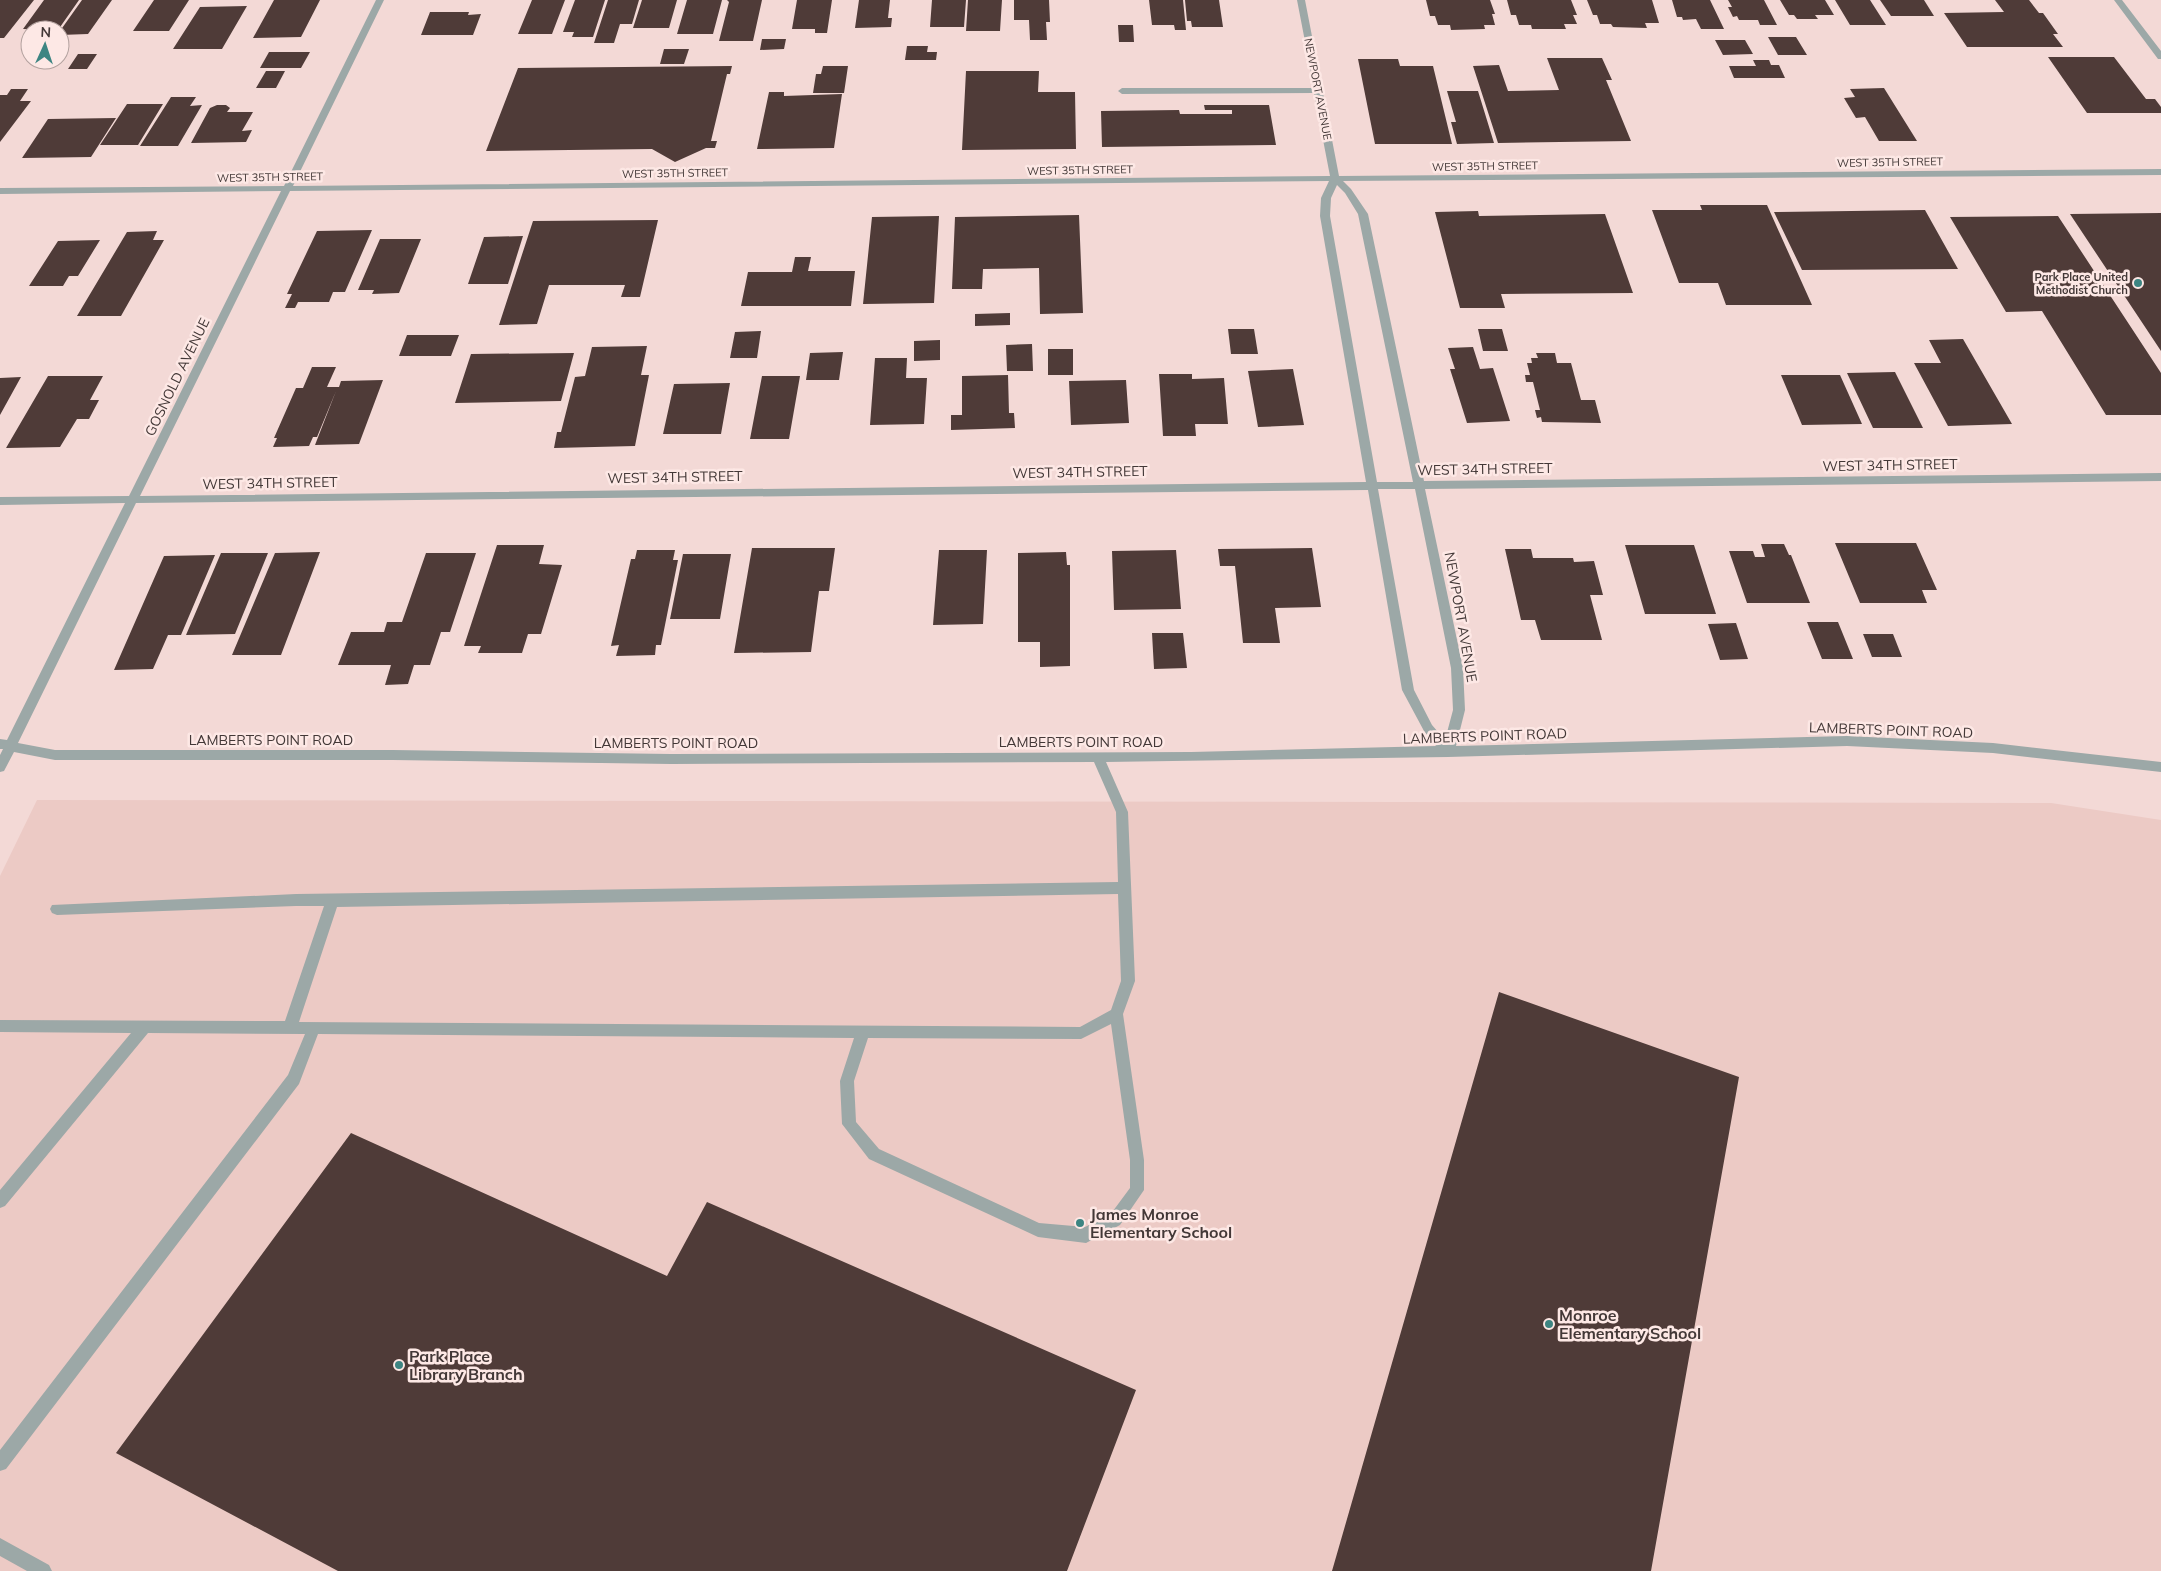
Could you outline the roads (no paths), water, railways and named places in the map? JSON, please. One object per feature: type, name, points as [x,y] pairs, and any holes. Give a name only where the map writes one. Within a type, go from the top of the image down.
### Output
[{"type":"street","name":"GOSNOLD AVENUE","points":[[0,767],[5,745],[132,500],[380,0]]},
{"type":"street","name":"NEWPORT AVENUE","points":[[1301,0],[1335,178],[1348,191],[1363,214],[1457,668],[1459,710],[1448,752]]},
{"type":"street","points":[[2118,0],[2161,57]]},
{"type":"street","points":[[1122,91],[1318,90]]},
{"type":"street","name":"WEST 35TH STREET","points":[[0,191],[2161,172]]},
{"type":"street","points":[[1335,178],[1326,198],[1325,216],[1408,690],[1428,728],[1448,752]]},
{"type":"street","name":"WEST 34TH STREET","points":[[0,501],[2161,477]]},
{"type":"street","name":"LAMBERTS POINT ROAD","points":[[5,745],[55,755],[393,755],[671,759],[1098,757],[1448,752],[1847,741],[1993,748],[2161,767]]},
{"type":"street","points":[[863,1032],[847,1081],[849,1124],[874,1154],[1038,1230],[1086,1235],[1115,1220],[1136,1190],[1138,1160],[1116,1014],[1128,981],[1122,812],[1098,757]]},
{"type":"street","points":[[57,909],[296,900],[332,901],[1125,888]]},
{"type":"street","points":[[290,1028],[332,901]]},
{"type":"street","points":[[0,1026],[1081,1033],[1116,1014]]},
{"type":"street","points":[[0,1201],[145,1027]]},
{"type":"street","points":[[0,1463],[294,1079],[314,1028]]},
{"type":"street","points":[[0,1546],[43,1571]]},
{"type":"place","name":"Park Place United Methodist Church","points":[[2138,283]]},
{"type":"place","name":"James Monroe Elementary School","points":[[1080,1223]]},
{"type":"place","name":"Monroe Elementary School","points":[[1549,1324]]},
{"type":"place","name":"Park Place Library Branch","points":[[399,1365]]}]
